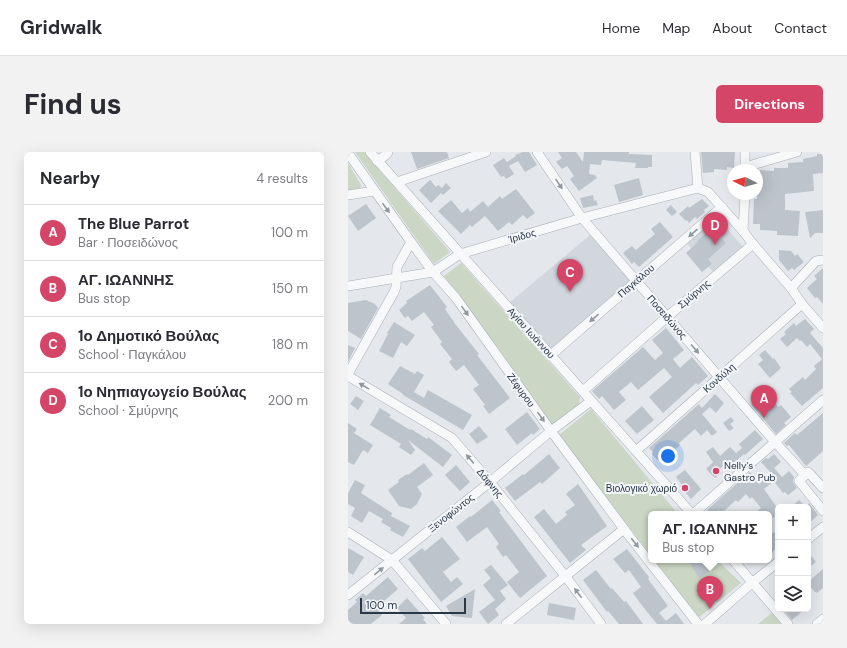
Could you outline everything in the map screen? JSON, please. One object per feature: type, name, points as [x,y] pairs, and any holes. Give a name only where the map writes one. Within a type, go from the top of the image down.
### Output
[{"type":"street","name":"Αγίου Ιωάννου","points":[[370,152],[689,511]]},
{"type":"street","points":[[377,161],[386,156],[388,152]]},
{"type":"street","points":[[397,182],[486,152]]},
{"type":"street","name":"Ποσειδώνος","points":[[537,152],[582,218],[775,442],[805,475],[808,472],[823,488]]},
{"type":"street","points":[[695,152],[698,188],[708,192],[722,207],[823,328]]},
{"type":"street","points":[[745,152],[745,164]]},
{"type":"street","points":[[760,164],[797,152]]},
{"type":"street","name":"Ζέφυρου","points":[[348,153],[410,242],[433,272],[456,298],[551,431],[648,560]]},
{"type":"street","name":"Ίριδος","points":[[348,286],[433,272],[460,254],[582,218],[698,188]]},
{"type":"street","points":[[348,195],[374,191]]},
{"type":"street","points":[[743,231],[745,200]]},
{"type":"street","name":"Παγκάλου","points":[[551,356],[722,207]]},
{"type":"street","points":[[348,375],[394,292],[397,267],[410,242]]},
{"type":"street","name":"Σμύρνης","points":[[583,391],[753,244]]},
{"type":"street","points":[[791,288],[816,261],[823,260]]},
{"type":"street","name":"Κονδύλη","points":[[636,451],[802,304]]},
{"type":"street","name":"Δάφνης","points":[[348,375],[452,438],[490,482],[602,624]]},
{"type":"street","points":[[695,511],[823,400]]},
{"type":"street","name":"Ξενοφώντος","points":[[348,595],[490,482],[551,431],[591,401]]},
{"type":"street","points":[[805,475],[799,481],[823,510]]},
{"type":"street","points":[[811,537],[823,527]]},
{"type":"street","points":[[506,624],[624,529]]},
{"type":"street","points":[[348,532],[392,560],[446,624]]},
{"type":"street","name":"Ζέφυρου","points":[[650,563],[698,624]]},
{"type":"street","points":[[736,563],[788,624]]},
{"type":"street","points":[[705,624],[775,564]]},
{"type":"street","points":[[817,624],[823,619]]},
{"type":"shaded area","points":[[715,215],[744,248],[714,273],[686,242]]},
{"type":"shaded area","points":[[590,235],[631,281],[551,351],[509,303]]},
{"type":"green space","points":[[355,152],[364,152],[450,252],[434,264]]},
{"type":"green space","points":[[348,163],[361,185],[360,189],[348,191]]},
{"type":"green space","points":[[461,263],[580,397],[579,405],[552,425],[444,276]]},
{"type":"green space","points":[[591,409],[676,511],[648,511],[648,552],[559,435]]},
{"type":"green space","points":[[656,563],[720,563],[741,583],[698,618]]},
{"type":"green space","points":[[772,613],[781,624],[758,624]]},
{"type":"building","points":[[411,152],[447,152],[449,158],[417,169]]},
{"type":"building","points":[[523,152],[529,152],[537,165],[525,172],[518,161],[509,166],[514,174],[506,179],[504,176],[501,177],[493,165],[504,158],[507,162],[516,156],[515,155]]},
{"type":"building","points":[[558,152],[576,152],[583,162],[584,152],[629,152],[629,154],[652,155],[652,167],[635,168],[636,163],[602,160],[601,165],[590,164],[589,174],[595,175],[597,178],[579,191],[570,179],[574,176],[567,166],[562,169],[556,162],[562,158]]},
{"type":"building","points":[[701,152],[735,152],[734,164],[727,164],[727,170],[714,169],[714,172],[703,173]]},
{"type":"building","points":[[817,154],[823,154],[823,173],[813,174],[814,191],[785,194],[785,210],[800,211],[798,236],[777,235],[777,231],[760,230],[760,224],[753,224],[754,200],[763,200],[763,170],[774,171],[774,168],[788,168],[788,163],[803,162],[803,159],[817,156]]},
{"type":"building","points":[[639,178],[643,195],[619,202],[614,185]]},
{"type":"building","points":[[430,180],[436,187],[438,185],[442,188],[446,183],[451,188],[443,195],[441,193],[431,203],[419,190]]},
{"type":"building","points":[[516,189],[535,213],[527,219],[523,215],[512,225],[509,222],[498,231],[485,216],[472,227],[470,225],[461,234],[438,211],[451,200],[462,213],[468,208],[470,212],[483,201],[488,207],[500,196],[502,199]]},
{"type":"building","points":[[593,195],[594,201],[596,200],[598,205],[583,208],[580,198]]},
{"type":"building","points":[[702,199],[709,206],[697,219],[695,217],[689,223],[679,214],[688,206],[689,208]]},
{"type":"building","points":[[366,204],[376,218],[358,231],[348,216]]},
{"type":"building","points":[[671,205],[677,212],[672,216],[666,210]]},
{"type":"building","points":[[823,210],[823,233],[815,233],[810,238],[805,212]]},
{"type":"building","points":[[660,222],[673,237],[639,267],[634,262],[632,264],[623,253],[632,246],[636,250],[655,234],[651,229]]},
{"type":"building","points":[[712,228],[726,243],[708,259],[712,264],[702,272],[686,253]]},
{"type":"building","points":[[779,250],[791,251],[795,256],[797,254],[804,262],[794,270],[792,268],[788,271],[779,260]]},
{"type":"building","points":[[823,268],[823,304],[817,297],[815,298],[807,288],[817,279],[814,276]]},
{"type":"building","points":[[430,285],[447,307],[445,309],[456,325],[479,354],[477,355],[510,398],[489,414],[483,406],[485,405],[473,389],[479,385],[464,365],[456,371],[449,362],[452,359],[440,344],[442,342],[431,327],[434,325],[424,312],[412,321],[408,316],[405,318],[399,310],[407,303],[406,301]]},
{"type":"building","points":[[366,300],[375,304],[378,308],[361,339],[348,331],[348,303]]},
{"type":"building","points":[[805,319],[814,329],[810,333],[823,348],[823,388],[802,406],[790,393],[792,392],[789,389],[803,377],[805,380],[816,369],[814,366],[822,359],[810,344],[807,347],[797,338],[787,347],[780,339],[786,334],[784,332],[794,323],[796,326]]},
{"type":"building","points":[[394,322],[415,335],[407,346],[401,342],[393,358],[379,351]]},
{"type":"building","points":[[666,328],[684,350],[673,359],[680,368],[692,357],[708,376],[698,385],[696,383],[663,413],[649,397],[672,377],[664,368],[638,390],[631,382],[619,392],[626,400],[614,410],[602,396],[599,399],[592,391],[643,347],[655,360],[663,353],[652,340]]},
{"type":"building","points":[[348,345],[355,348],[348,362]]},
{"type":"building","points":[[765,350],[773,359],[774,358],[781,368],[770,378],[758,364],[763,360],[759,355]]},
{"type":"building","points":[[400,366],[415,374],[417,371],[424,375],[414,392],[424,398],[428,390],[472,415],[463,430],[403,395],[388,384]]},
{"type":"building","points":[[765,392],[778,407],[781,405],[791,417],[784,423],[786,425],[776,434],[751,404]]},
{"type":"building","points":[[715,394],[724,403],[716,413],[710,407],[702,414],[717,432],[712,436],[707,430],[701,436],[695,429],[679,443],[680,445],[669,455],[671,456],[663,464],[659,459],[658,461],[649,448],[699,404],[702,408]]},
{"type":"building","points":[[356,396],[364,401],[358,410],[350,404]]},
{"type":"building","points":[[642,406],[654,420],[637,434],[625,421]]},
{"type":"building","points":[[380,408],[391,415],[389,417],[427,439],[428,437],[452,455],[443,467],[408,440],[415,450],[411,455],[399,447],[401,444],[370,425]]},
{"type":"building","points":[[527,412],[540,429],[533,435],[532,433],[517,445],[505,429]]},
{"type":"building","points":[[823,413],[823,451],[806,466],[789,445],[787,446],[784,443],[795,433],[797,435]]},
{"type":"building","points":[[731,417],[734,421],[730,424],[734,428],[729,431],[723,423]]},
{"type":"building","points":[[348,423],[357,429],[354,433],[373,445],[368,453],[363,450],[354,465],[348,462]]},
{"type":"building","points":[[479,426],[488,437],[477,444],[469,434]]},
{"type":"building","points":[[755,430],[763,439],[745,455],[744,454],[731,465],[729,462],[718,470],[721,473],[715,478],[706,469],[713,462],[706,452],[713,447],[720,456],[730,447],[736,453],[742,448],[739,444]]},
{"type":"building","points":[[549,454],[560,468],[542,484],[540,482],[515,501],[505,488],[523,474],[524,475]]},
{"type":"building","points":[[774,454],[781,462],[774,468],[782,477],[789,471],[794,477],[793,482],[797,488],[788,495],[785,492],[783,493],[774,481],[764,489],[775,505],[775,516],[772,519],[772,511],[758,511],[761,508],[752,497],[750,499],[746,494],[738,502],[736,500],[724,511],[708,511],[708,509],[750,472],[759,484],[771,473],[761,462],[766,458],[768,459]]},
{"type":"building","points":[[424,463],[433,475],[417,487],[422,494],[417,504],[411,509],[399,506],[388,490],[399,482],[398,480],[407,474],[408,475]]},
{"type":"building","points":[[456,465],[470,482],[460,491],[445,475]]},
{"type":"building","points":[[685,470],[701,489],[691,499],[680,486],[682,485],[676,477]]},
{"type":"building","points":[[355,480],[365,485],[361,493],[392,513],[391,516],[410,526],[403,537],[390,530],[391,528],[381,522],[383,519],[369,511],[362,523],[351,516],[355,508],[348,504],[348,493]]},
{"type":"building","points":[[578,484],[607,526],[581,545],[586,550],[570,563],[534,517],[544,509],[556,524],[567,515],[565,512],[575,505],[566,494]]},
{"type":"building","points":[[492,500],[501,511],[499,512],[547,576],[520,598],[507,582],[519,572],[506,555],[503,557],[496,547],[499,544],[487,527],[467,542],[456,527]]},
{"type":"building","points":[[799,500],[803,504],[794,504]]},
{"type":"building","points":[[811,506],[818,515],[811,521]]},
{"type":"building","points":[[774,532],[775,550],[772,552],[772,533]]},
{"type":"building","points":[[442,537],[460,559],[443,572],[451,582],[457,577],[463,584],[441,602],[408,559],[422,548],[425,551]]},
{"type":"building","points":[[348,548],[364,557],[353,575],[348,572]]},
{"type":"building","points":[[627,549],[649,577],[648,579],[668,606],[659,613],[666,621],[676,613],[684,624],[657,624],[640,603],[633,593],[641,587],[629,570],[625,573],[613,559]]},
{"type":"building","points":[[811,556],[816,562],[811,566]]},
{"type":"building","points":[[690,563],[704,563],[709,572],[699,578]]},
{"type":"building","points":[[491,565],[508,585],[500,591],[506,599],[495,609],[499,615],[488,624],[479,612],[495,600],[483,585],[491,578],[484,570]]},
{"type":"building","points":[[823,569],[823,588],[817,593],[811,587],[811,579]]},
{"type":"building","points":[[596,570],[611,589],[612,588],[624,602],[626,601],[643,624],[619,624],[608,611],[607,612],[583,580]]},
{"type":"building","points":[[388,577],[398,589],[376,608],[382,615],[371,624],[352,624],[348,620],[348,610],[357,602],[355,600],[363,593],[366,596]]},
{"type":"building","points":[[475,589],[472,618],[452,616],[446,606]]},
{"type":"building","points":[[407,598],[425,618],[423,619],[427,624],[399,624],[406,618],[397,608]]},
{"type":"building","points":[[549,603],[576,608],[574,620],[547,615]]},
{"type":"building","points":[[785,612],[801,612],[792,620]]},
{"type":"place","name":"1ο Νηπιαγωγείο Βούλας","points":[[715,245]]},
{"type":"place","name":"1ο Δημοτικό Βούλας","points":[[570,292]]},
{"type":"place","name":"The Blue Parrot","points":[[764,418]]},
{"type":"place","name":"Nelly's Gastro Pub","points":[[716,471]]},
{"type":"place","name":"Βιολογικό χωριό","points":[[685,488]]},
{"type":"place","name":"ΑΓ. ΙΩΑΝΝΗΣ","points":[[710,609]]}]
